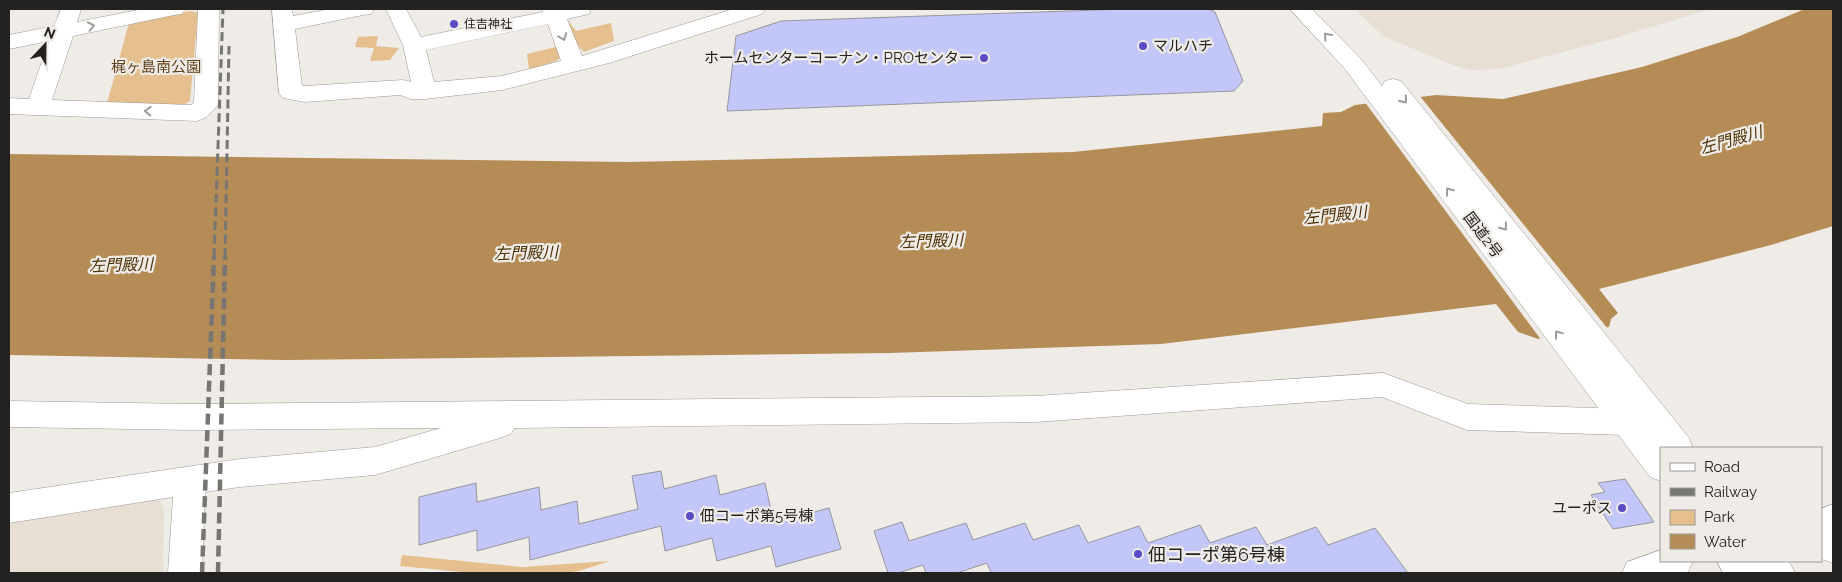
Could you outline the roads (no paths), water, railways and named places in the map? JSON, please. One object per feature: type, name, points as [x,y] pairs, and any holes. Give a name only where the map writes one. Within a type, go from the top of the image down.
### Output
[{"type":"main road","points":[[38,106],[71,9]]},
{"type":"main road","points":[[9,42],[174,9]]},
{"type":"main road","points":[[9,106],[197,113],[206,104],[209,9]]},
{"type":"main road","points":[[363,9],[283,16],[291,93],[305,94],[403,87],[418,91]]},
{"type":"main road","points":[[396,9],[414,45],[418,91]]},
{"type":"main road","points":[[414,45],[504,28],[554,12],[580,9]]},
{"type":"main road","points":[[274,104],[502,82],[574,65],[754,9]]},
{"type":"main road","name":"国道2号","points":[[1300,9],[1363,63]]},
{"type":"main road","name":"国道2号","points":[[1324,9],[1363,63],[1640,420],[1660,465]]},
{"type":"main road","points":[[554,12],[574,65]]},
{"type":"main road","points":[[9,414],[192,417],[1036,409],[1383,385],[1467,417],[1640,420]]},
{"type":"main road","points":[[9,508],[240,473],[375,461],[533,415]]},
{"type":"main road","name":"国道2号","points":[[1640,420],[1677,447]]},
{"type":"main road","points":[[185,573],[190,480]]},
{"type":"main road","points":[[1639,573],[1673,562]]},
{"type":"main road","points":[[1735,562],[1744,573]]},
{"type":"main road","points":[[1769,562],[1778,573]]},
{"type":"water","name":"左門殿川","points":[[1805,9],[1833,9],[1833,226],[1771,245],[1599,289],[1618,313],[1611,319],[1609,327],[1538,339],[1518,332],[1496,304],[1161,344],[890,353],[286,360],[9,355],[9,154],[629,162],[1073,152],[1322,126],[1323,113],[1341,112],[1355,105],[1436,95],[1503,99],[1642,67],[1737,37]]},
{"type":"railway","points":[[214,257],[223,9]]},
{"type":"railway","points":[[225,257],[229,46]]},
{"type":"railway","points":[[202,573],[214,256]]},
{"type":"railway","points":[[218,573],[225,256]]},
{"type":"place","name":"住吉神社","points":[[454,24]]},
{"type":"place","name":"マルハチ","points":[[1143,46]]},
{"type":"place","name":"ホームセンターコーナン・PROセンター","points":[[984,58]]},
{"type":"place","name":"ユーポス","points":[[1622,508]]},
{"type":"place","name":"佃コーポ第5号棟","points":[[690,516]]},
{"type":"place","name":"佃コーポ第6号棟","points":[[1138,554]]},
{"type":"park label","name":"梶ヶ島南公園","points":[[156,67]]}]
